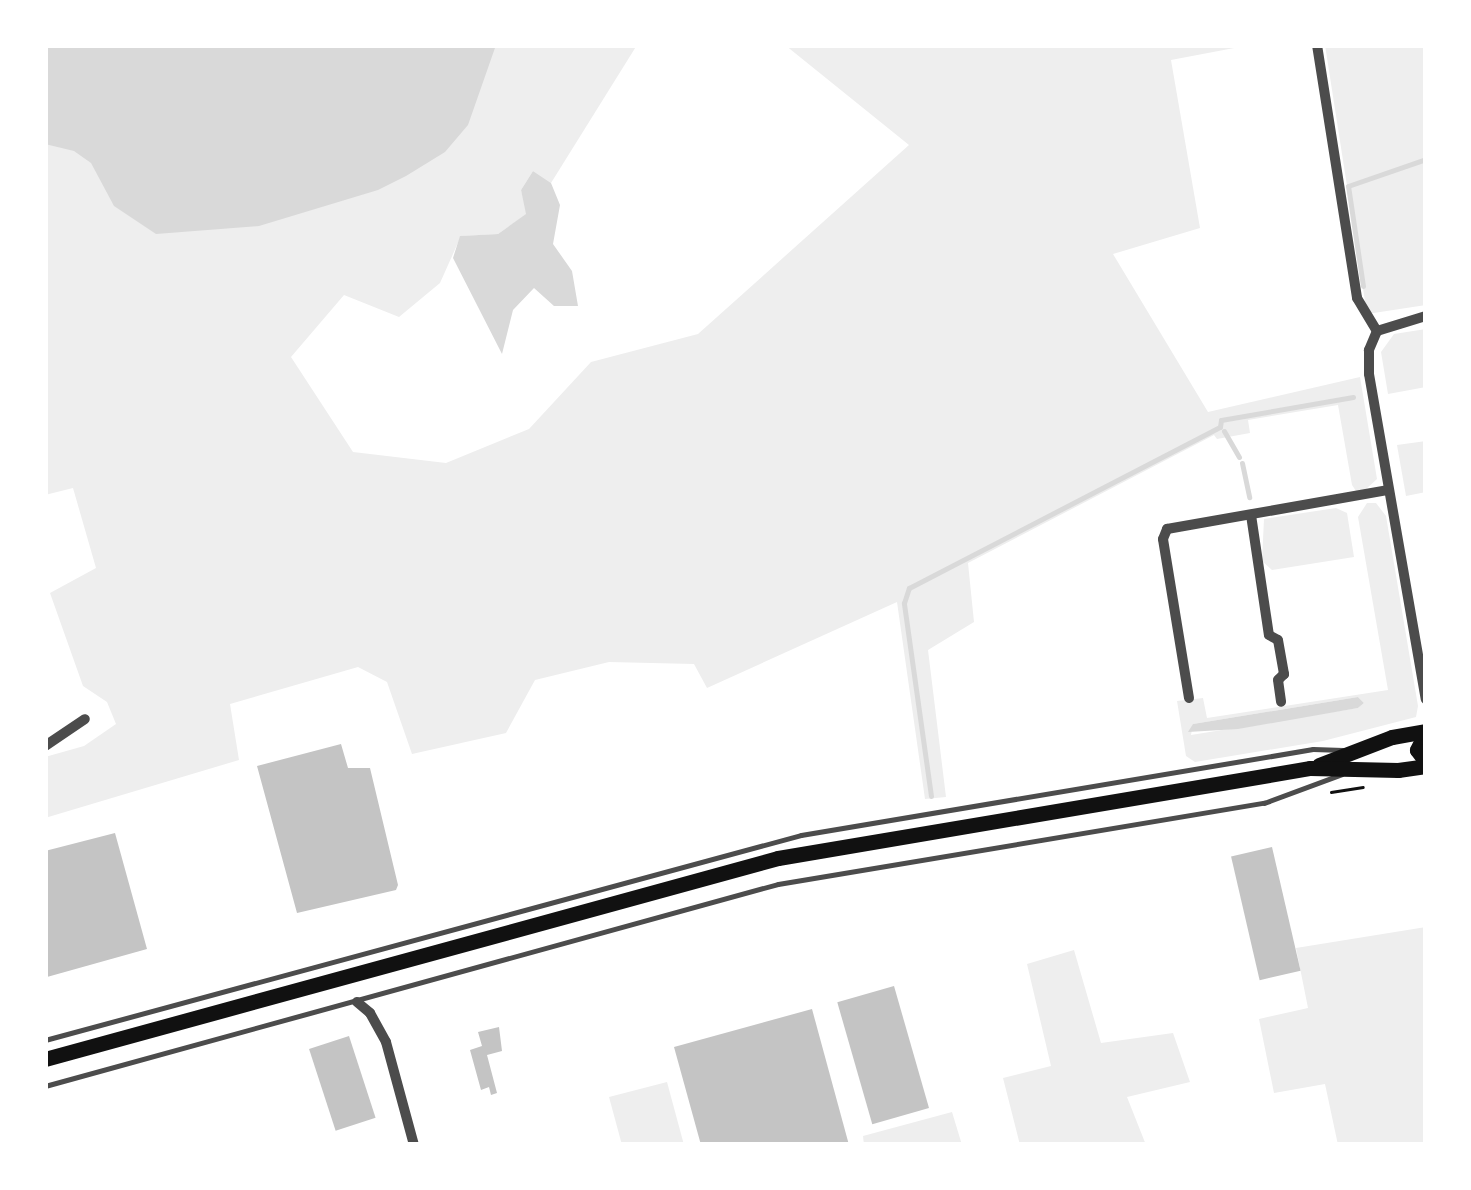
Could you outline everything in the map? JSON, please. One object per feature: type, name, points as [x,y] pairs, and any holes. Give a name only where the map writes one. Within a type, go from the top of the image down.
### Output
[{"type":"main road","points":[[45,1059],[778,858],[1310,768],[1350,752],[1426,732]]},
{"type":"main road","points":[[1426,732],[1417,744],[1419,756],[1426,764]]},
{"type":"main road","points":[[1310,768],[1348,770],[1426,764]]},
{"type":"street","points":[[1316,45],[1356,298],[1377,331]]},
{"type":"street","points":[[1377,331],[1426,316]]},
{"type":"street","points":[[1377,331],[1369,350],[1370,374],[1426,699]]},
{"type":"street","points":[[1190,698],[1163,539],[1167,529],[1389,490]]},
{"type":"street","points":[[1251,515],[1269,635],[1278,640],[1284,674],[1278,680],[1281,702]]},
{"type":"street","points":[[45,746],[85,719]]},
{"type":"street","points":[[357,1002],[370,1013],[386,1042],[414,1145]]},
{"type":"lane","points":[[45,1040],[801,835],[1313,749],[1350,752]]},
{"type":"lane","points":[[45,1086],[778,884],[1264,803],[1336,778],[1348,770]]},
{"type":"path","points":[[1332,792],[1369,786]]},
{"type":"shaded area","points":[[45,45],[637,45],[551,183],[533,171],[521,190],[527,214],[498,234],[461,236],[440,283],[399,317],[344,295],[291,357],[353,452],[446,463],[529,429],[591,362],[698,334],[909,145],[785,45],[1250,45],[1171,60],[1200,228],[1113,254],[1208,412],[1360,377],[1377,479],[1365,490],[1356,491],[1352,485],[1338,405],[1248,420],[1250,433],[1217,439],[1214,435],[968,563],[974,622],[928,650],[946,797],[925,799],[897,602],[707,688],[694,664],[609,662],[535,680],[506,733],[412,754],[387,682],[358,667],[230,704],[239,760],[45,818],[45,757],[84,746],[116,724],[107,702],[83,686],[50,593],[96,568],[73,488],[45,495]]},
{"type":"shaded area","points":[[45,45],[496,45],[468,125],[445,152],[406,176],[378,190],[259,226],[156,234],[114,206],[91,163],[74,151],[45,144]]},
{"type":"shaded area","points":[[1325,45],[1426,45],[1426,305],[1367,314]]},
{"type":"shaded area","points":[[533,171],[551,183],[560,205],[553,244],[572,271],[578,306],[554,306],[534,288],[513,310],[502,354],[453,258],[460,236],[498,234],[526,214],[521,190]]},
{"type":"shaded area","points":[[1426,329],[1426,387],[1388,394],[1381,352],[1394,334]]},
{"type":"shaded area","points":[[1426,441],[1426,492],[1406,496],[1397,445]]},
{"type":"shaded area","points":[[1367,503],[1376,503],[1386,516],[1418,706],[1416,717],[1323,741],[1195,762],[1186,756],[1177,701],[1203,698],[1207,718],[1388,690],[1358,517]],"holes":[[[1358,697],[1364,703],[1358,708],[1191,735],[1193,724]]]},
{"type":"shaded area","points":[[1336,508],[1347,513],[1354,557],[1272,570],[1262,561],[1264,519]]},
{"type":"shaded area","points":[[1358,697],[1364,703],[1358,708],[1238,729],[1188,732],[1193,724]]},
{"type":"shaded area","points":[[1426,927],[1426,1145],[1338,1145],[1325,1084],[1274,1093],[1259,1019],[1308,1008],[1296,948]]},
{"type":"shaded area","points":[[1074,950],[1101,1043],[1173,1033],[1190,1082],[1127,1097],[1146,1145],[1020,1145],[1003,1078],[1051,1066],[1027,964]]},
{"type":"shaded area","points":[[667,1082],[684,1145],[622,1145],[609,1097]]},
{"type":"shaded area","points":[[952,1112],[962,1145],[864,1145],[863,1136]]},
{"type":"building","points":[[341,744],[348,768],[370,768],[398,885],[396,890],[297,913],[257,766]]},
{"type":"building","points":[[115,833],[147,949],[47,977],[45,851]]},
{"type":"building","points":[[1272,847],[1301,971],[1260,980],[1231,856]]},
{"type":"building","points":[[894,986],[929,1108],[872,1124],[837,1002]]},
{"type":"building","points":[[812,1009],[849,1145],[701,1145],[674,1047]]},
{"type":"building","points":[[499,1027],[502,1051],[487,1055],[497,1093],[491,1095],[489,1087],[481,1090],[470,1050],[482,1046],[478,1032]]},
{"type":"building","points":[[349,1036],[376,1118],[336,1131],[309,1049]]},
{"type":"waterway","points":[[1363,286],[1348,186],[1426,159]]},
{"type":"waterway","points":[[931,796],[904,603],[909,588],[1220,427],[1221,420],[1353,397]]},
{"type":"waterway","points":[[1224,431],[1239,457]]},
{"type":"waterway","points":[[1242,463],[1249,497]]}]
